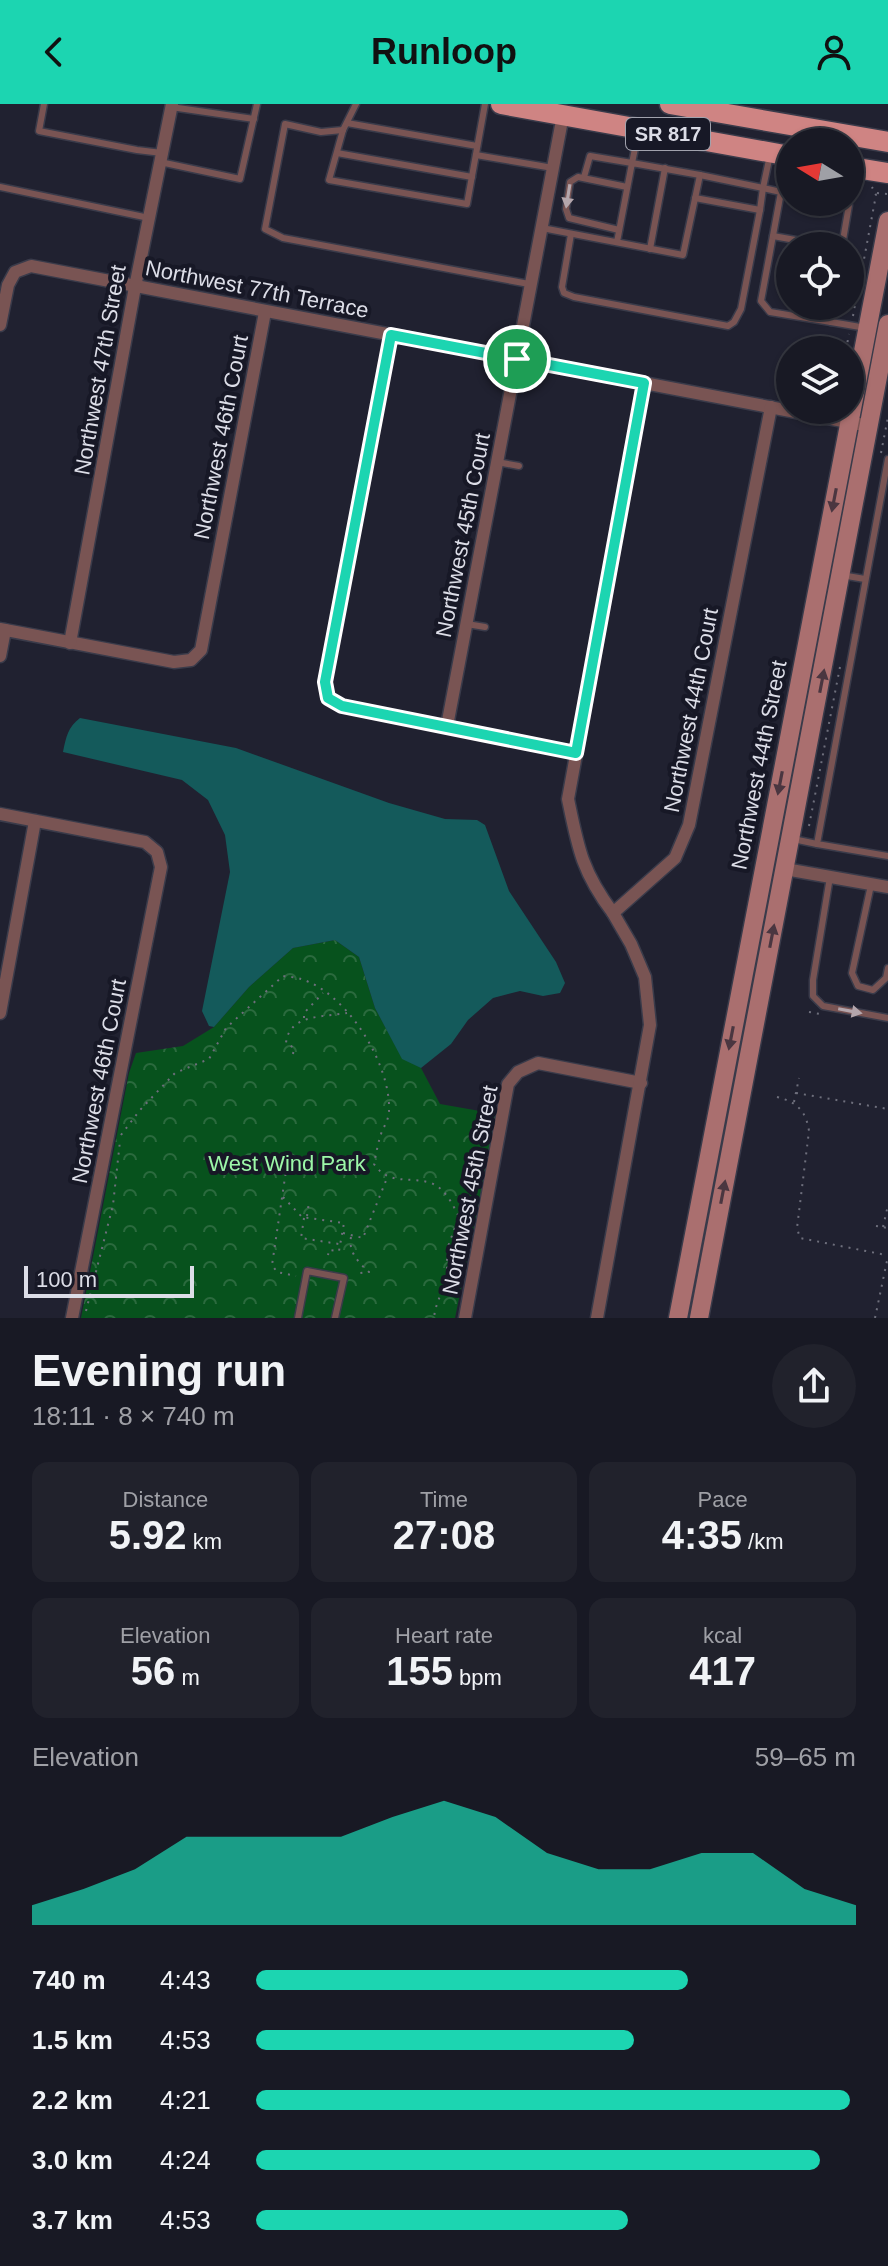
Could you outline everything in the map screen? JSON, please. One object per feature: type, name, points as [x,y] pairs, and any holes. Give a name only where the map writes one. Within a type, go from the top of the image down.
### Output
[{"type":"main road","points":[[563,115],[582,104]]},
{"type":"main road","name":"SR 817","points":[[670,104],[740,110],[888,142]]},
{"type":"main road","name":"SR 817","points":[[513,105],[776,152]]},
{"type":"main road","points":[[864,169],[888,173]]},
{"type":"street","name":"Northwest 47th Street","points":[[70,643],[135,287],[172,105]]},
{"type":"street","name":"Northwest 45th Court","points":[[447,726],[563,115]]},
{"type":"street","name":"Northwest 44th Street","points":[[858,336],[888,221]]},
{"type":"street","name":"Northwest 77th Terrace","points":[[0,325],[8,285],[15,272],[31,266],[776,408]]},
{"type":"street","name":"Northwest 46th Court","points":[[70,643],[174,662],[191,660],[201,650],[265,312]]},
{"type":"street","name":"Northwest 44th Street","points":[[699,1318],[888,324]]},
{"type":"street","points":[[391,335],[325,682],[328,698],[342,706],[576,753]]},
{"type":"street","points":[[597,1318],[650,1025],[645,977],[613,913],[592,886],[578,853],[568,799],[644,383]]},
{"type":"street","name":"Northwest 44th Court","points":[[613,913],[675,858],[689,825],[771,407]]},
{"type":"street","name":"Northwest 44th Street","points":[[678,1318],[848,424]]},
{"type":"street","name":"Northwest 77th Terrace","points":[[855,424],[869,426]]},
{"type":"street","points":[[0,656],[2,630],[70,643]]},
{"type":"street","points":[[0,814],[35,821],[0,1013]]},
{"type":"street","name":"Northwest 46th Court","points":[[35,821],[145,842],[157,852],[161,867],[72,1318]]},
{"type":"street","points":[[785,869],[888,887]]},
{"type":"street","name":"Northwest 45th Street","points":[[465,1318],[508,1084],[518,1072],[538,1063],[641,1083]]},
{"type":"lane","points":[[44,104],[39,131],[137,150],[240,179],[257,104]]},
{"type":"lane","points":[[356,104],[345,126],[329,180],[467,204],[485,104]]},
{"type":"lane","points":[[172,105],[254,119]]},
{"type":"lane","points":[[477,146],[345,126],[321,132],[285,124],[265,229],[283,238],[531,284]]},
{"type":"lane","points":[[617,242],[639,129]]},
{"type":"lane","points":[[337,153],[472,177]]},
{"type":"lane","points":[[476,155],[553,168]]},
{"type":"lane","points":[[584,177],[590,156],[776,191]]},
{"type":"lane","points":[[571,234],[562,287],[564,293],[728,326],[741,309],[763,188],[776,161]]},
{"type":"lane","points":[[650,249],[665,168]]},
{"type":"lane","points":[[542,228],[683,255],[700,175]]},
{"type":"lane","points":[[619,230],[587,223],[566,214],[570,182],[584,177],[627,187]]},
{"type":"lane","points":[[0,187],[149,218]]},
{"type":"lane","points":[[695,198],[760,210]]},
{"type":"lane","points":[[777,216],[761,293],[764,308],[782,315],[859,327]]},
{"type":"lane","points":[[817,844],[888,459]]},
{"type":"lane","points":[[497,462],[519,466]]},
{"type":"lane","points":[[820,571],[865,579]]},
{"type":"lane","points":[[467,624],[485,627]]},
{"type":"lane","points":[[770,835],[888,856]]},
{"type":"lane","points":[[830,877],[813,996],[823,1006],[888,1018]]},
{"type":"lane","points":[[871,884],[852,973],[858,986],[873,990],[886,978],[888,968]]},
{"type":"lane","points":[[298,1318],[307,1271],[344,1278],[335,1318]]},
{"type":"path","points":[[864,259],[876,193],[888,194]]},
{"type":"path","points":[[854,336],[859,320]]},
{"type":"path","points":[[85,1318],[113,1205],[121,1136],[140,1110],[175,1073],[209,1059],[226,1028],[283,976],[302,979],[325,991],[347,1013],[373,1050],[388,1084],[390,1114],[382,1131],[374,1164],[387,1176],[408,1182],[433,1183],[452,1201],[459,1217],[447,1249],[447,1276],[434,1318]]},
{"type":"path","points":[[304,1019],[304,1013],[325,991]]},
{"type":"path","points":[[293,1054],[294,1048],[286,1043],[289,1031],[304,1019],[347,1013]]},
{"type":"path","points":[[794,1103],[799,1078]]},
{"type":"path","points":[[796,1093],[888,1109]]},
{"type":"path","points":[[777,1097],[794,1103],[802,1110],[809,1131],[797,1228],[800,1238],[887,1256],[875,1318]]},
{"type":"path","points":[[281,1163],[287,1164],[272,1265],[277,1272],[297,1276]]},
{"type":"path","points":[[342,1233],[363,1238],[387,1176]]},
{"type":"path","points":[[282,1196],[296,1213],[305,1217],[344,1223],[339,1251],[329,1250],[328,1255]]},
{"type":"path","points":[[309,1202],[301,1238],[340,1244]]},
{"type":"path","points":[[876,1226],[886,1228],[888,1205]]},
{"type":"path","points":[[351,1236],[350,1244],[357,1261],[369,1272],[360,1273]]},
{"type":"path","points":[[882,1275],[888,1276]]},
{"type":"green space","name":"West Wind Park","points":[[335,940],[359,957],[375,1008],[402,1058],[421,1068],[440,1104],[497,1114],[455,1318],[81,1318],[129,1073],[136,1053],[183,1046],[214,1027],[249,987],[293,948]]},
{"type":"shaded area","points":[[80,718],[236,748],[389,803],[445,819],[477,820],[485,825],[509,891],[556,962],[565,983],[560,993],[543,996],[520,991],[493,998],[468,1020],[451,1044],[421,1068],[402,1059],[375,1008],[359,957],[335,940],[293,948],[249,987],[214,1027],[209,1026],[202,1011],[230,872],[225,835],[208,800],[182,780],[63,752],[68,733]]},
{"type":"route","points":[[391,335],[517,359],[644,383],[576,753],[342,706],[328,698],[325,682],[391,335]]}]
